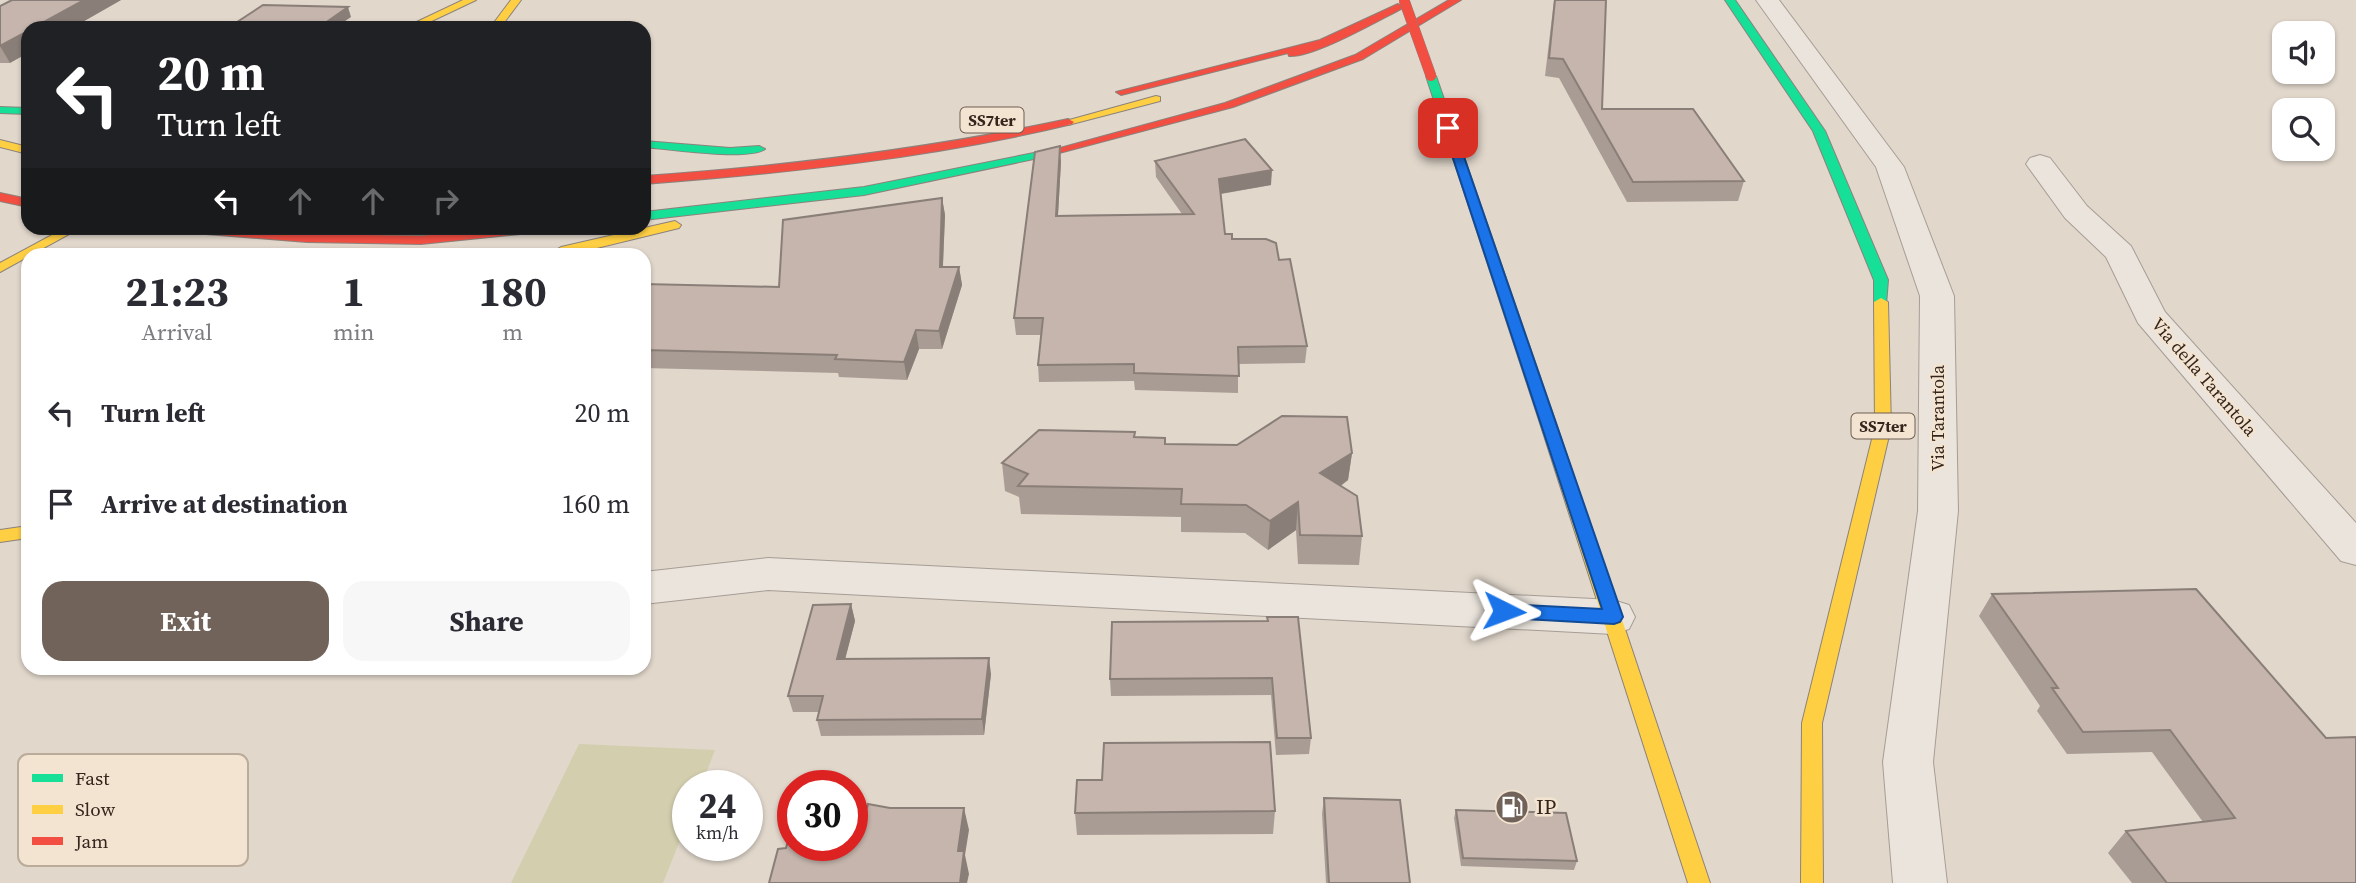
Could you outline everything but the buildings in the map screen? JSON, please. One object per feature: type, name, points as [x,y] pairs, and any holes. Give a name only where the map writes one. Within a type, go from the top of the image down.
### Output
[{"type":"main road","points":[[500,21],[516,0]]},
{"type":"main road","points":[[1404,0],[1614,617],[1634,691],[1699,883]]},
{"type":"main road","points":[[651,180],[722,175],[816,164],[965,142],[1120,109],[1232,77],[1334,39],[1410,0]]},
{"type":"main road","points":[[651,215],[864,191],[985,168],[1109,139],[1229,106],[1359,57],[1456,0]]},
{"type":"main road","name":"SS7ter","points":[[1730,0],[1819,131],[1881,280],[1883,427],[1812,723],[1812,883]]},
{"type":"main road","points":[[429,21],[479,3]]},
{"type":"main road","points":[[455,21],[479,3]]},
{"type":"main road","points":[[1086,100],[1334,39]]},
{"type":"main road","points":[[0,110],[21,111]]},
{"type":"main road","name":"SS7ter","points":[[855,142],[897,139],[951,128]]},
{"type":"main road","points":[[0,143],[21,149]]},
{"type":"main road","points":[[651,145],[730,151],[772,148]]},
{"type":"main road","points":[[0,197],[21,202]]},
{"type":"main road","points":[[651,230],[801,199]]},
{"type":"main road","points":[[36,248],[60,235]]},
{"type":"main road","points":[[269,235],[421,240],[471,235]]},
{"type":"main road","points":[[574,248],[629,235]]},
{"type":"main road","points":[[307,238],[315,248]]},
{"type":"main road","points":[[0,268],[21,256]]},
{"type":"main road","points":[[0,537],[21,534]]},
{"type":"street","name":"Via Tarantola","points":[[1767,0],[1890,167],[1937,296],[1938,511],[1908,762],[1920,883]]},
{"type":"street","name":"Via della Tarantola","points":[[2040,164],[2076,212],[2120,253],[2150,316],[2356,550]]},
{"type":"street","points":[[651,587],[768,574],[1614,617]]},
{"type":"shaded area","points":[[579,744],[715,750],[707,770],[672,770],[672,860],[663,883],[511,883]]},
{"type":"traffic: fast","points":[[1730,0],[1819,131],[1881,280],[1881,302]]},
{"type":"traffic: fast","points":[[1431,76],[1547,420]]},
{"type":"traffic: fast","points":[[0,110],[21,111]]},
{"type":"traffic: fast","points":[[651,145],[730,151],[759,149]]},
{"type":"traffic: fast","points":[[651,215],[864,191],[1044,154]]},
{"type":"traffic: slow","points":[[424,21],[471,0]]},
{"type":"traffic: slow","points":[[500,21],[516,0]]},
{"type":"traffic: slow","points":[[1068,122],[1156,99]]},
{"type":"traffic: slow","points":[[0,143],[21,149]]},
{"type":"traffic: slow","points":[[651,231],[675,225]]},
{"type":"traffic: slow","points":[[37,248],[61,235]]},
{"type":"traffic: slow","points":[[575,248],[631,235]]},
{"type":"traffic: slow","points":[[0,268],[21,257]]},
{"type":"traffic: slow","points":[[1812,883],[1812,723],[1883,427],[1881,302]]},
{"type":"traffic: slow","points":[[1547,420],[1699,883]]},
{"type":"traffic: slow","points":[[0,536],[21,533]]},
{"type":"traffic: jam","points":[[1404,0],[1431,76]]},
{"type":"traffic: jam","points":[[1044,154],[1229,105],[1359,57],[1456,0]]},
{"type":"traffic: jam","points":[[1293,54],[1333,39],[1398,7]]},
{"type":"traffic: jam","points":[[1121,92],[1318,43]]},
{"type":"traffic: jam","points":[[651,179],[751,171],[910,152],[1068,122]]},
{"type":"traffic: jam","points":[[0,197],[21,202]]},
{"type":"traffic: jam","points":[[269,235],[421,240],[471,235]]},
{"type":"place","name":"IP","points":[[1512,807]]},
{"type":"route","points":[[1448,128],[1614,617],[1504,611]]}]
